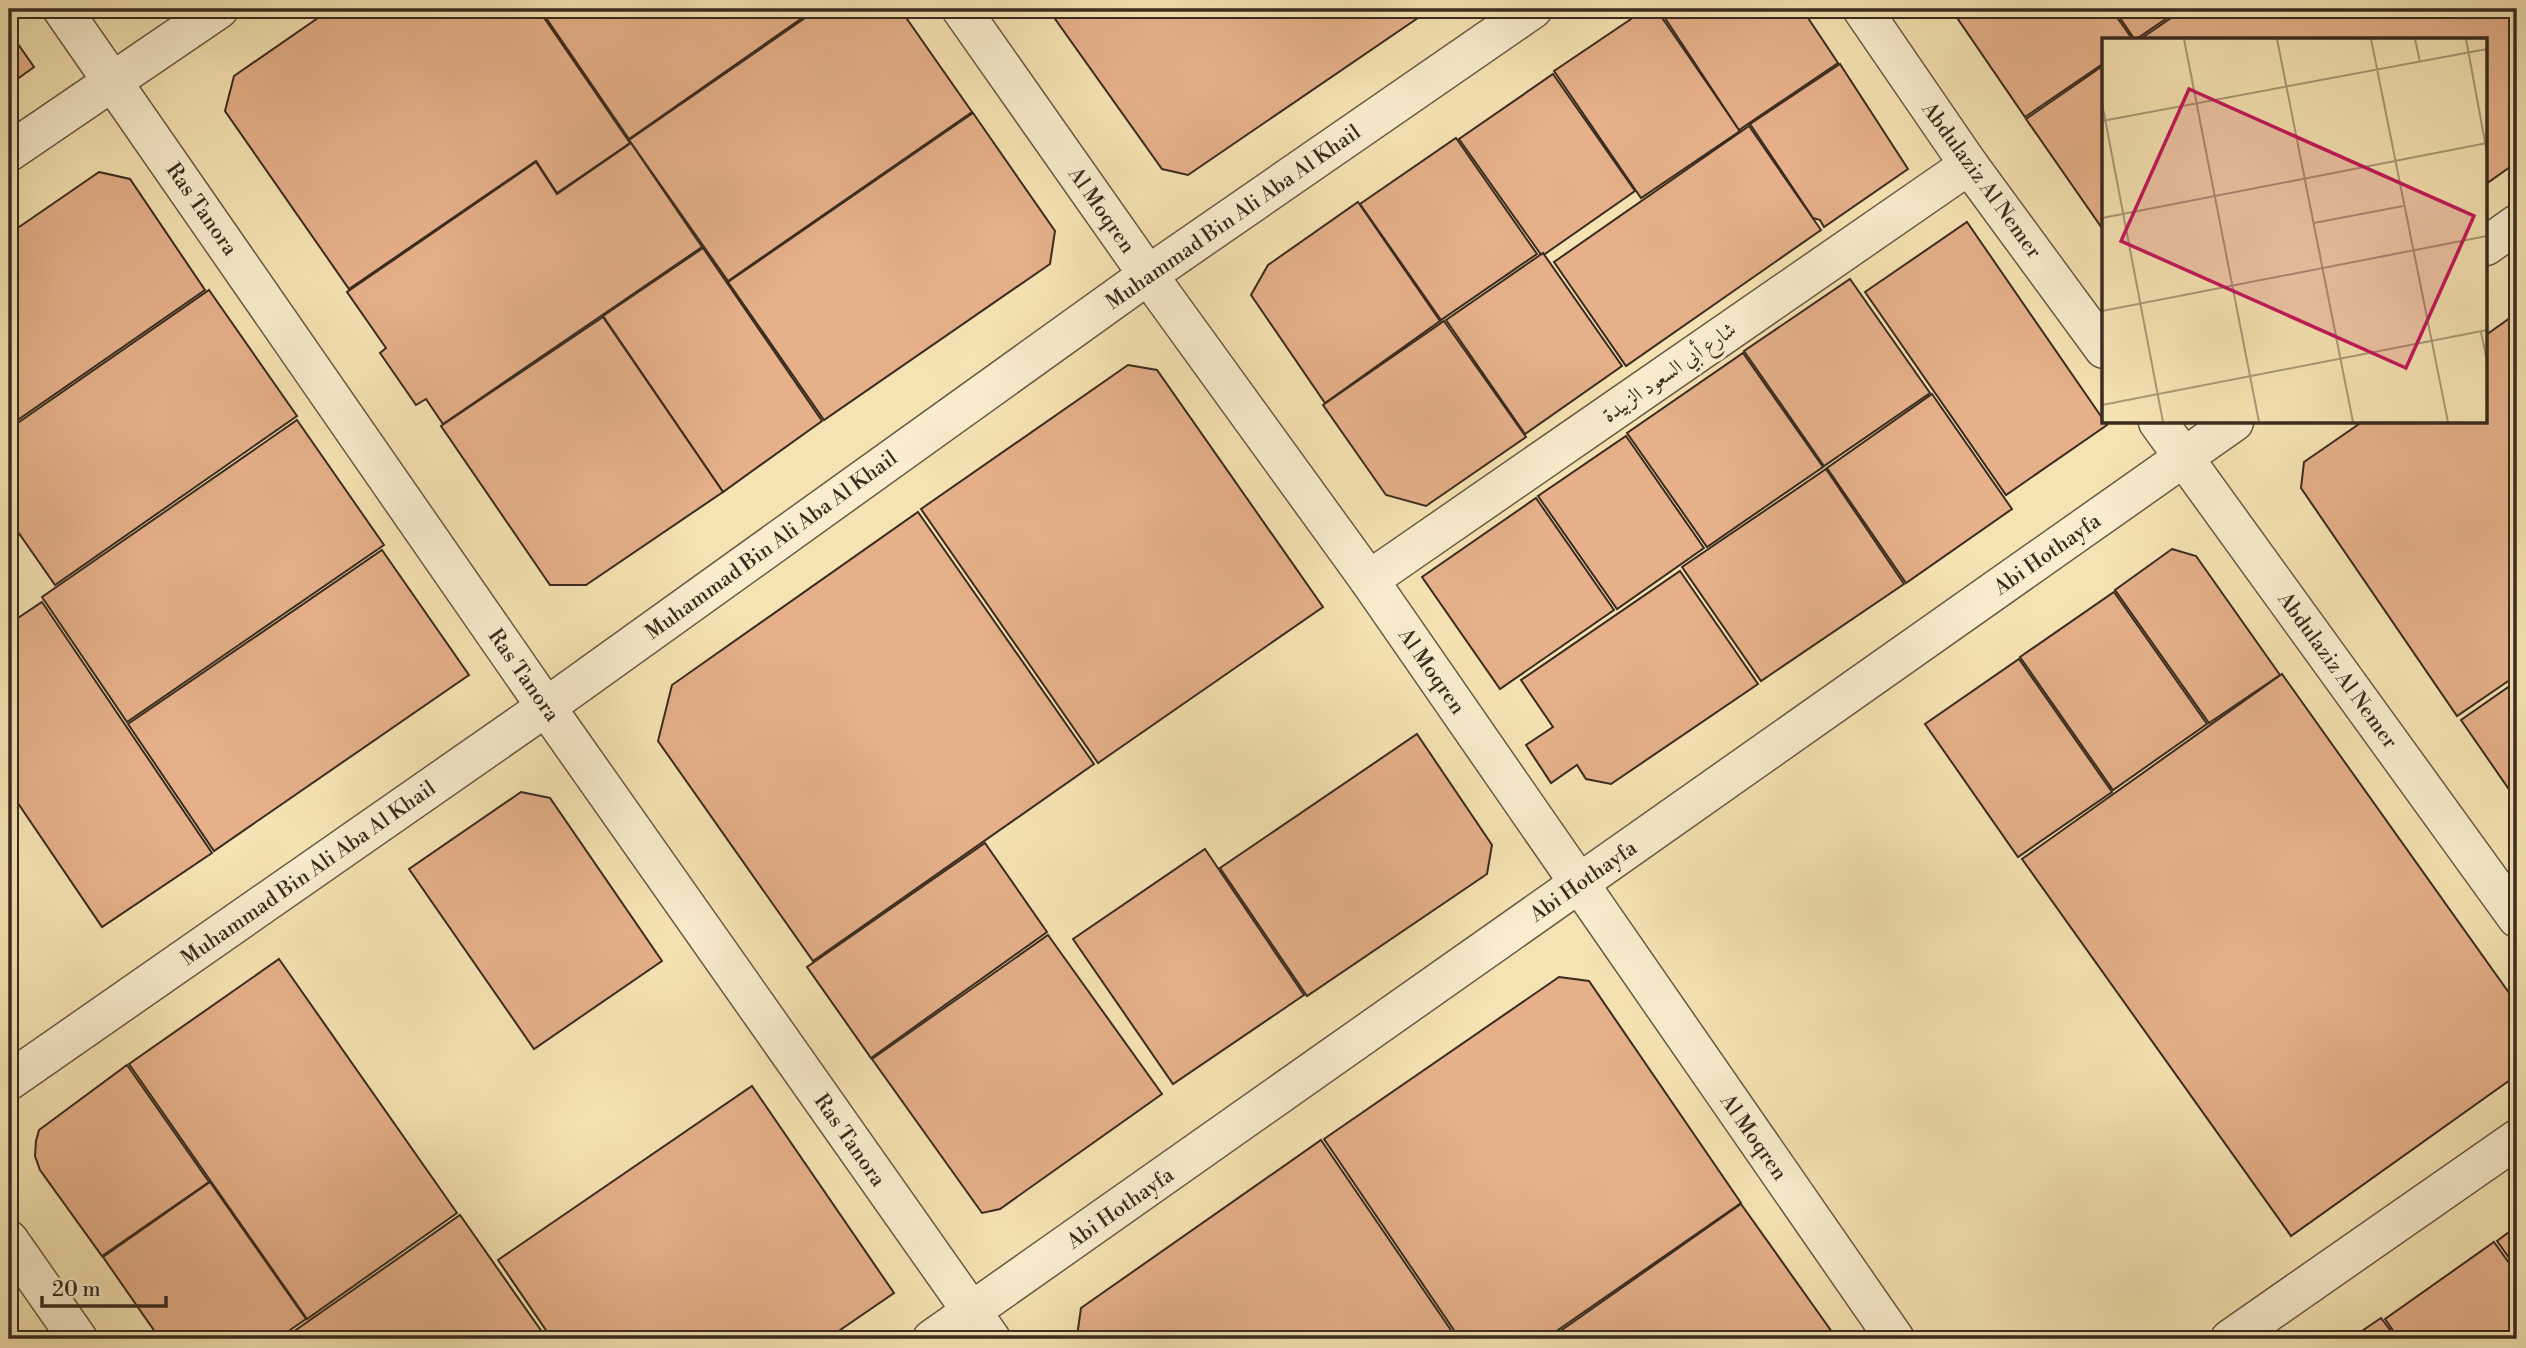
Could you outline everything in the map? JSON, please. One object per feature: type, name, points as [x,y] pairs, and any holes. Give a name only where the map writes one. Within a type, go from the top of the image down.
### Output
[{"type":"street","name":"Ras Tanora","points":[[62,9],[546,707],[981,1326]]},
{"type":"street","points":[[9,152],[219,9]]},
{"type":"street","name":"Al Moqren","points":[[961,9],[1148,275],[1368,580],[1895,1339]]},
{"type":"street","name":"Muhammad Bin Ali Aba Al Khail","points":[[9,1081],[546,707],[1148,275],[1533,9]]},
{"type":"street","name":"Abdulaziz Al Nemer","points":[[1862,9],[1969,165],[2102,346]]},
{"type":"street","name":"شارع أبي السعود الزبيدة","points":[[1368,580],[1969,165]]},
{"type":"street","points":[[2488,245],[2517,224]]},
{"type":"street","name":"Abdulaziz Al Nemer","points":[[2159,424],[2517,918]]},
{"type":"street","name":"Abi Hothayfa","points":[[932,1339],[981,1326],[1578,884],[2231,424]]},
{"type":"street","points":[[2230,1339],[2517,1139]]},
{"type":"street","points":[[9,1240],[78,1339]]},
{"type":"building","points":[[331,9],[538,9],[630,143],[557,193],[536,161],[349,289],[225,111],[234,76]]},
{"type":"building","points":[[540,9],[815,9],[629,139]]},
{"type":"building","points":[[818,9],[900,9],[972,112],[728,281],[629,140]]},
{"type":"building","points":[[1048,9],[1431,9],[1188,175],[1162,169]]},
{"type":"building","points":[[1646,9],[1656,9],[1740,131],[1641,198],[1554,71]]},
{"type":"building","points":[[1659,9],[1802,9],[1838,63],[1739,130]]},
{"type":"building","points":[[1951,9],[2111,9],[2132,38],[2102,38],[2102,64],[2025,117]]},
{"type":"building","points":[[2114,9],[2180,9],[2138,38],[2134,38]]},
{"type":"building","points":[[2184,9],[2517,9],[2517,162],[2488,183],[2488,38],[2142,38]]},
{"type":"building","points":[[9,31],[34,67],[9,85]]},
{"type":"building","points":[[1840,64],[1908,169],[1824,227],[1820,220],[1813,218],[1750,124]]},
{"type":"building","points":[[2102,66],[2102,228],[2026,119]]},
{"type":"building","points":[[1553,74],[1635,191],[1542,256],[1459,139]]},
{"type":"building","points":[[973,113],[1055,231],[1050,264],[824,420],[728,282]]},
{"type":"building","points":[[1749,126],[1821,230],[1626,366],[1554,262]]},
{"type":"building","points":[[1456,138],[1537,254],[1441,320],[1360,204]]},
{"type":"building","points":[[631,143],[702,247],[443,424],[426,399],[416,405],[380,353],[386,348],[347,292],[536,162],[557,194]]},
{"type":"building","points":[[99,172],[130,179],[205,290],[9,426],[9,234]]},
{"type":"building","points":[[1358,202],[1440,321],[1325,403],[1251,295],[1268,265]]},
{"type":"building","points":[[1967,222],[2102,418],[2102,424],[2107,425],[2006,495],[1865,292]]},
{"type":"building","points":[[703,248],[822,421],[723,492],[603,316]]},
{"type":"building","points":[[1543,253],[1622,366],[1525,434],[1446,320]]},
{"type":"building","points":[[1850,279],[1930,393],[1824,466],[1744,351]]},
{"type":"building","points":[[209,290],[297,416],[55,585],[9,519],[9,429]]},
{"type":"building","points":[[2517,313],[2517,675],[2457,716],[2301,488],[2304,462],[2359,424],[2488,424],[2488,334]]},
{"type":"building","points":[[603,317],[723,492],[586,585],[550,585],[441,426]]},
{"type":"building","points":[[1444,321],[1526,437],[1426,506],[1386,495],[1323,405]]},
{"type":"building","points":[[1743,353],[1823,467],[1707,547],[1627,433]]},
{"type":"building","points":[[1128,365],[1157,370],[1323,607],[1098,763],[921,509]]},
{"type":"building","points":[[1932,394],[2012,509],[1906,583],[1827,468]]},
{"type":"building","points":[[297,420],[384,545],[127,722],[42,597]]},
{"type":"building","points":[[1626,436],[1704,548],[1617,609],[1538,496]]},
{"type":"building","points":[[1826,469],[1904,584],[1761,681],[1682,567]]},
{"type":"building","points":[[1536,498],[1614,610],[1500,689],[1422,577]]},
{"type":"building","points":[[918,512],[1094,764],[813,961],[658,741],[672,685]]},
{"type":"building","points":[[2172,549],[2196,556],[2280,675],[2209,723],[2115,590]]},
{"type":"building","points":[[382,550],[469,675],[214,851],[128,724]]},
{"type":"building","points":[[1680,571],[1758,684],[1611,784],[1586,779],[1577,765],[1551,783],[1526,745],[1553,727],[1521,680]]},
{"type":"building","points":[[2114,592],[2207,724],[2113,790],[2020,657]]},
{"type":"building","points":[[42,602],[212,853],[102,927],[9,790],[9,624]]},
{"type":"building","points":[[2019,659],[2112,792],[2018,857],[1925,724]]},
{"type":"building","points":[[2282,674],[2517,1004],[2517,1075],[2291,1236],[2022,859]]},
{"type":"building","points":[[2517,681],[2517,801],[2461,720]]},
{"type":"building","points":[[1417,734],[1492,845],[1487,874],[1307,996],[1220,868]]},
{"type":"building","points":[[521,792],[550,798],[662,961],[534,1049],[409,869]]},
{"type":"building","points":[[985,843],[1047,932],[871,1058],[807,967]]},
{"type":"building","points":[[1205,849],[1304,995],[1173,1084],[1073,939]]},
{"type":"building","points":[[1048,935],[1162,1094],[1000,1209],[982,1213],[872,1059]]},
{"type":"building","points":[[279,959],[457,1213],[307,1319],[129,1064]]},
{"type":"building","points":[[1559,977],[1589,981],[1741,1203],[1545,1339],[1460,1339],[1324,1139]]},
{"type":"building","points":[[127,1065],[209,1182],[102,1256],[40,1170],[35,1156],[36,1141],[39,1130]]},
{"type":"building","points":[[752,1086],[894,1293],[827,1339],[552,1339],[498,1260]]},
{"type":"building","points":[[1321,1140],[1457,1339],[1079,1339],[1077,1336],[1081,1308]]},
{"type":"building","points":[[210,1182],[306,1319],[277,1339],[160,1339],[103,1257]]},
{"type":"building","points":[[1741,1204],[1837,1339],[1549,1339]]},
{"type":"building","points":[[460,1215],[547,1339],[283,1339]]},
{"type":"building","points":[[2517,1226],[2517,1269],[2497,1241]]},
{"type":"building","points":[[2494,1242],[2517,1274],[2517,1339],[2399,1339],[2385,1319]]},
{"type":"building","points":[[2381,1318],[2397,1339],[2350,1339]]}]
